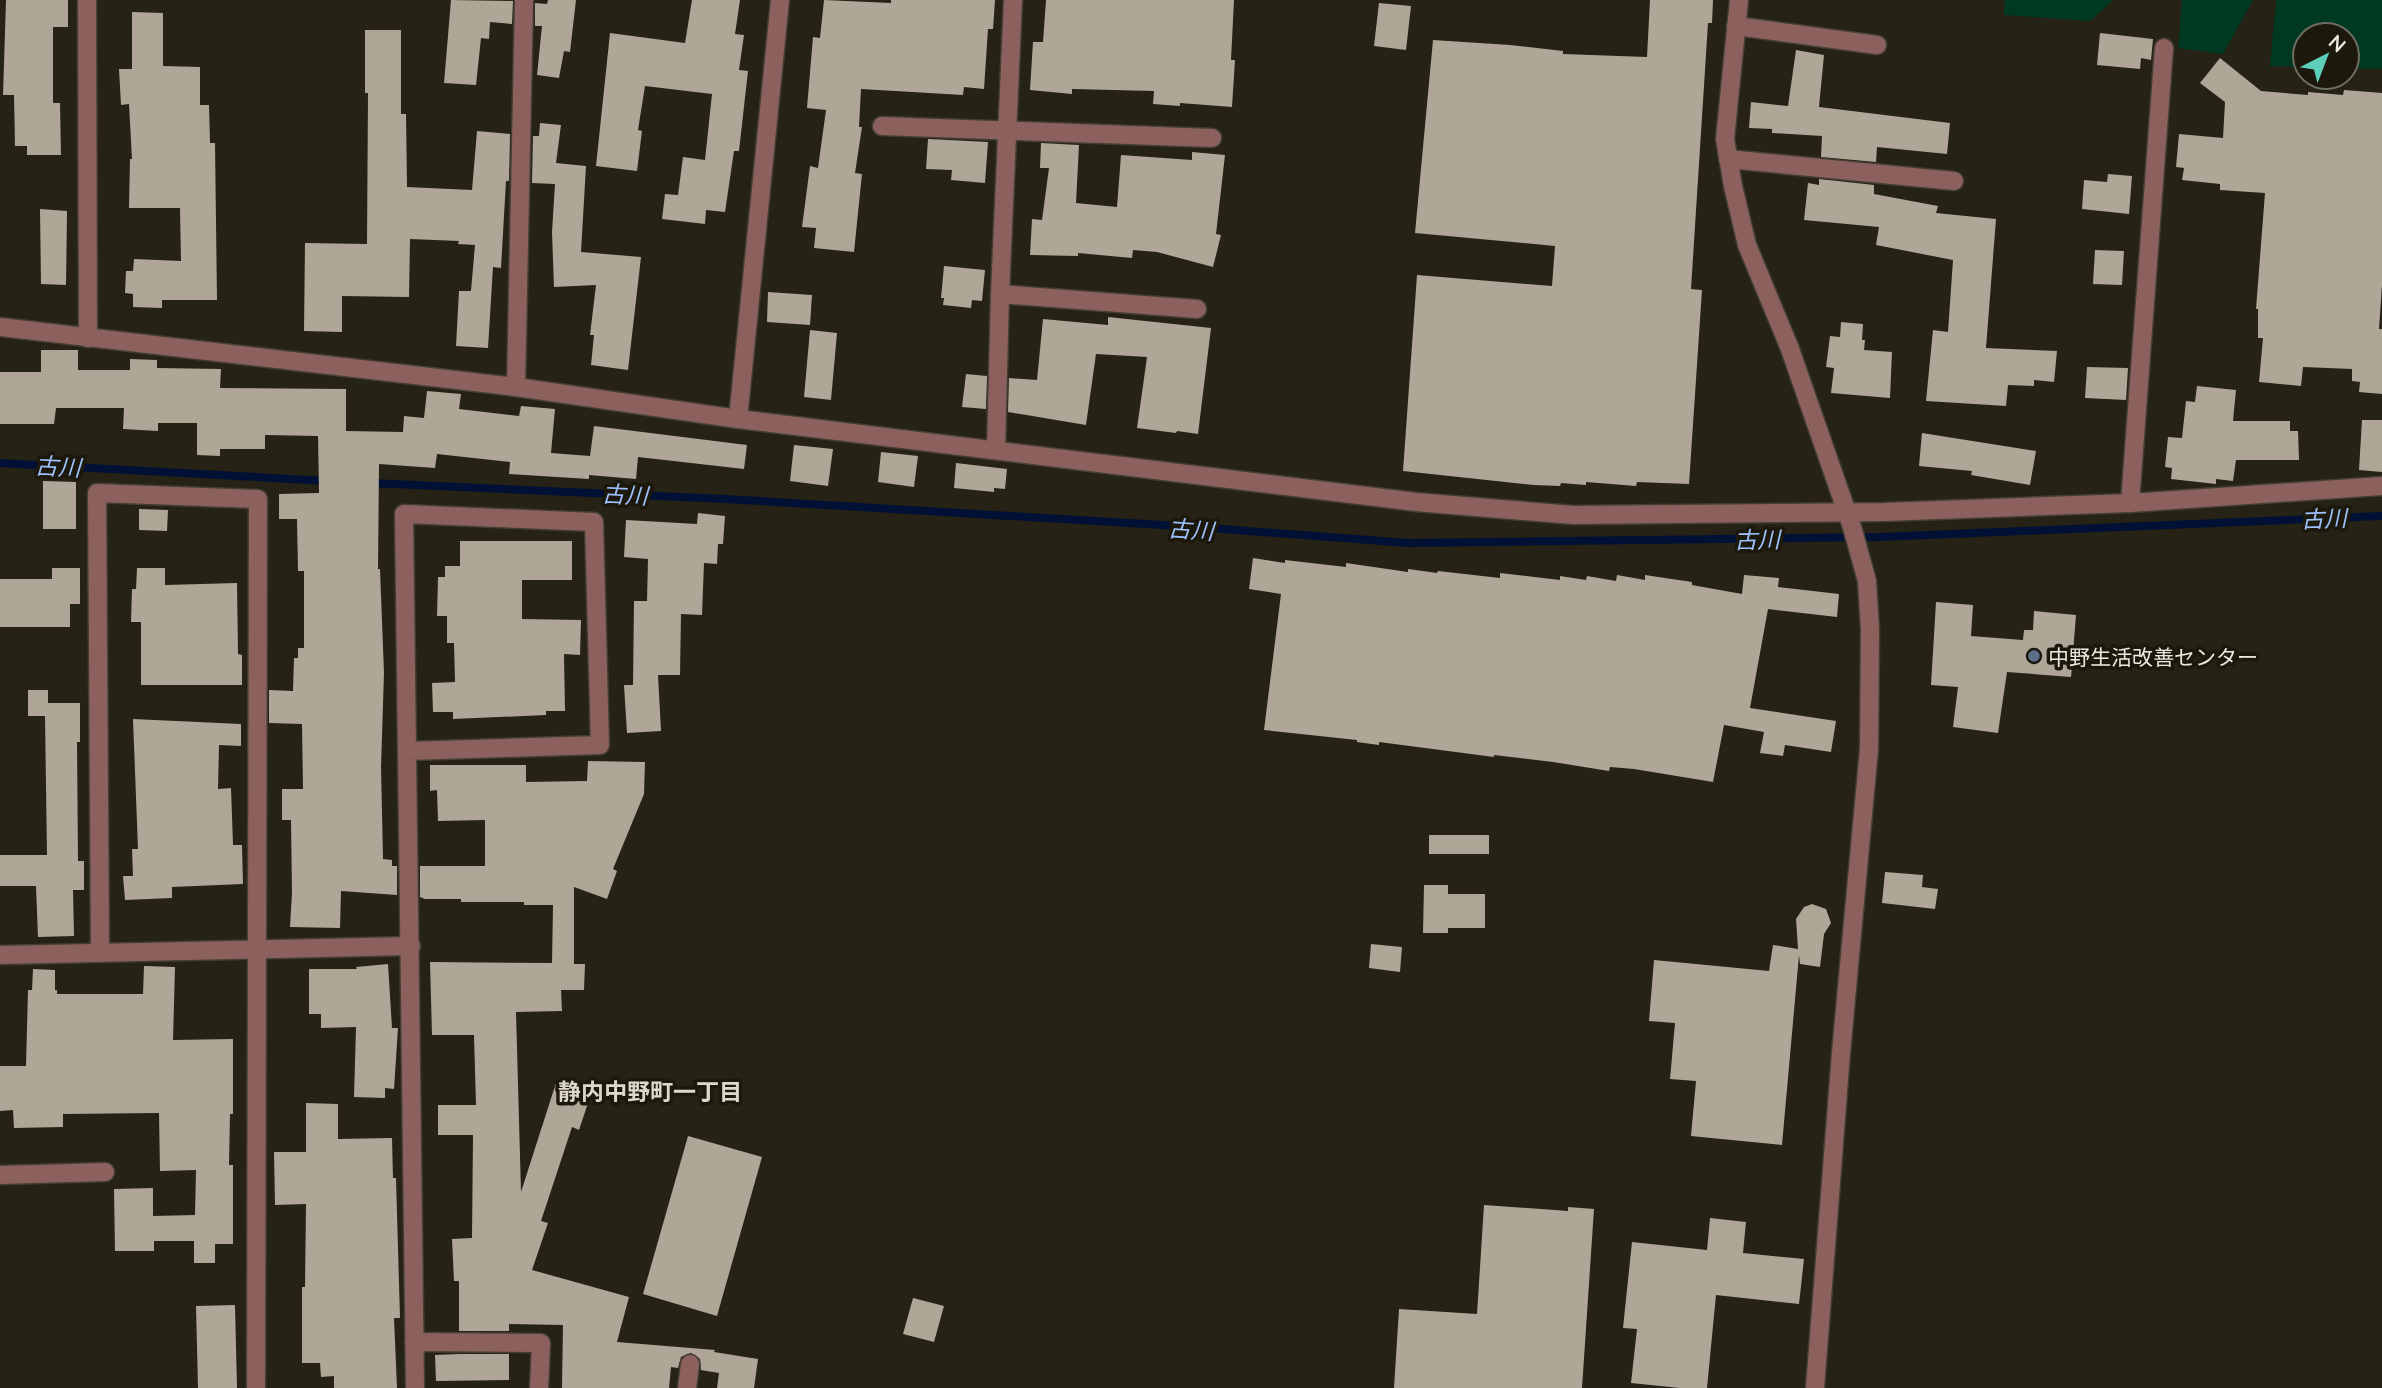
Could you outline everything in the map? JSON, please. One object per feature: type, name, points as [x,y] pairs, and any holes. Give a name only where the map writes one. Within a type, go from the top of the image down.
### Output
[{"type":"street","points":[[86,0],[88,338]]},
{"type":"street","points":[[516,387],[524,0]]},
{"type":"street","points":[[738,419],[780,0]]},
{"type":"street","points":[[996,450],[1013,0]]},
{"type":"street","points":[[1739,0],[1725,139],[1728,159],[1747,245],[1790,349],[1859,550],[1867,581],[1870,630],[1869,749],[1841,1052],[1815,1388]]},
{"type":"street","points":[[1736,26],[1877,45]]},
{"type":"street","points":[[2130,503],[2164,48]]},
{"type":"street","points":[[882,126],[1212,138]]},
{"type":"street","points":[[1728,159],[1954,181]]},
{"type":"street","points":[[1000,294],[1197,309]]},
{"type":"street","points":[[0,327],[516,387],[738,419],[1416,502],[1573,515],[1884,512],[2130,503],[2382,486]]},
{"type":"street","points":[[100,951],[97,493],[258,499],[256,1388]]},
{"type":"street","points":[[408,751],[600,745],[594,522],[404,514],[415,1388]]},
{"type":"street","points":[[0,955],[411,946]]},
{"type":"street","points":[[0,1175],[105,1171]]},
{"type":"street","points":[[415,1342],[541,1343],[539,1388]]},
{"type":"street","points":[[687,1388],[690,1364]]},
{"type":"green space","points":[[2005,0],[2113,0],[2090,21],[2004,15]]},
{"type":"green space","points":[[2182,0],[2253,0],[2223,54],[2178,48]]},
{"type":"green space","points":[[2276,0],[2382,0],[2382,69],[2361,68],[2361,21],[2291,21],[2291,67],[2270,66]]},
{"type":"building","points":[[6,0],[68,0],[68,27],[53,27],[53,103],[60,103],[61,155],[27,155],[27,146],[15,146],[14,95],[3,95]]},
{"type":"building","points":[[451,0],[513,1],[512,24],[490,22],[489,39],[481,38],[476,85],[444,83]]},
{"type":"building","points":[[548,0],[576,0],[570,52],[564,51],[559,78],[537,75],[542,26],[535,26],[535,3],[547,4]]},
{"type":"building","points":[[692,0],[740,0],[735,34],[744,35],[739,70],[748,71],[739,151],[734,151],[725,212],[706,210],[705,224],[662,219],[665,194],[678,195],[683,157],[705,160],[712,94],[645,86],[638,130],[642,131],[637,171],[596,166],[610,33],[685,43]]},
{"type":"building","points":[[824,0],[891,3],[891,0],[995,0],[993,29],[988,29],[984,89],[964,87],[963,95],[861,89],[859,127],[862,127],[855,173],[862,174],[854,252],[814,248],[816,228],[802,227],[810,166],[818,168],[826,110],[807,108],[813,37],[820,38]]},
{"type":"building","points":[[1046,0],[1234,0],[1231,60],[1235,60],[1232,107],[1153,104],[1154,91],[1072,89],[1072,94],[1030,90],[1033,42],[1043,42]]},
{"type":"building","points":[[1650,0],[1713,0],[1712,23],[1708,23],[1691,289],[1702,290],[1689,484],[1637,482],[1636,486],[1586,482],[1586,485],[1534,485],[1403,471],[1417,275],[1552,286],[1555,246],[1415,233],[1433,40],[1510,45],[1563,51],[1563,54],[1647,57]]},
{"type":"building","points":[[1379,3],[1411,6],[1406,50],[1374,46]]},
{"type":"building","points":[[132,12],[163,13],[163,66],[200,67],[200,105],[209,105],[210,143],[215,143],[217,300],[162,300],[162,308],[133,307],[133,294],[125,293],[126,271],[133,271],[134,259],[181,261],[180,208],[129,208],[132,159],[129,104],[121,105],[119,69],[132,69]]},
{"type":"building","points":[[365,30],[401,30],[401,114],[406,114],[407,187],[472,190],[477,131],[510,134],[509,181],[506,181],[501,268],[493,267],[488,348],[456,346],[459,291],[471,291],[475,245],[458,244],[459,241],[410,239],[409,297],[342,296],[342,332],[304,331],[305,243],[367,244],[368,93],[365,93]]},
{"type":"building","points":[[2100,33],[2153,39],[2151,60],[2141,58],[2140,69],[2097,65]]},
{"type":"building","points":[[1796,50],[1824,55],[1819,107],[1950,123],[1947,154],[1877,147],[1876,162],[1821,157],[1822,136],[1772,133],[1772,129],[1749,128],[1751,102],[1788,106]]},
{"type":"building","points":[[2220,58],[2261,91],[2308,95],[2308,92],[2343,95],[2344,91],[2382,93],[2382,285],[2379,329],[2382,329],[2382,394],[2359,392],[2360,382],[2352,381],[2352,369],[2303,367],[2301,386],[2259,382],[2263,338],[2258,338],[2256,309],[2265,193],[2220,190],[2220,184],[2182,180],[2184,168],[2176,167],[2179,134],[2223,138],[2225,102],[2200,83]]},
{"type":"building","points":[[540,123],[561,125],[556,163],[586,166],[581,252],[641,257],[628,370],[591,365],[594,335],[590,335],[596,285],[554,287],[552,232],[555,184],[532,183],[533,136],[539,136]]},
{"type":"building","points":[[928,139],[988,142],[985,183],[951,180],[952,170],[926,169]]},
{"type":"building","points":[[1041,143],[1079,145],[1076,203],[1117,207],[1121,155],[1192,160],[1192,152],[1225,155],[1216,234],[1221,235],[1213,267],[1157,252],[1133,250],[1132,258],[1078,253],[1078,256],[1030,255],[1032,219],[1042,220],[1049,168],[1040,168]]},
{"type":"building","points":[[2108,174],[2132,176],[2129,214],[2082,209],[2084,180],[2107,182]]},
{"type":"building","points":[[1819,179],[1874,185],[1874,194],[1938,206],[1936,213],[1996,219],[1986,348],[2057,351],[2054,382],[2034,380],[2034,386],[2008,385],[2006,406],[1926,401],[1933,330],[1948,332],[1953,260],[1876,245],[1879,227],[1804,220],[1808,183],[1819,185]]},
{"type":"building","points":[[40,209],[67,211],[66,285],[41,284]]},
{"type":"building","points":[[2095,250],[2124,251],[2122,285],[2093,284]]},
{"type":"building","points":[[944,266],[985,270],[982,301],[972,300],[971,308],[943,305],[944,298],[941,298]]},
{"type":"building","points":[[768,292],[812,295],[810,325],[767,322]]},
{"type":"building","points":[[1108,317],[1211,328],[1198,434],[1137,428],[1147,357],[1096,354],[1086,425],[1008,412],[1009,378],[1037,380],[1043,319],[1108,325]]},
{"type":"building","points":[[1841,322],[1863,324],[1864,350],[1892,352],[1890,398],[1831,393],[1834,368],[1826,367],[1830,336],[1840,337]]},
{"type":"building","points":[[810,330],[837,333],[831,400],[804,397]]},
{"type":"building","points":[[41,350],[78,350],[78,370],[130,370],[130,359],[157,360],[157,368],[221,369],[220,388],[346,389],[346,431],[403,432],[404,416],[424,418],[427,391],[461,394],[459,409],[519,416],[521,406],[555,409],[551,453],[590,456],[594,426],[747,445],[744,469],[638,457],[636,479],[589,475],[589,479],[509,474],[510,462],[437,454],[435,468],[379,464],[378,569],[384,673],[381,767],[383,859],[392,860],[392,866],[397,866],[397,895],[341,891],[340,928],[290,927],[291,820],[282,820],[282,789],[303,789],[302,724],[269,723],[269,690],[293,691],[294,658],[298,658],[298,648],[304,648],[304,571],[298,571],[297,519],[279,519],[279,494],[319,493],[318,436],[265,435],[265,449],[220,449],[220,456],[197,455],[197,423],[158,423],[158,431],[123,429],[124,408],[56,408],[54,424],[0,424],[0,372],[41,372]]},
{"type":"building","points":[[2087,367],[2128,368],[2126,400],[2085,398]]},
{"type":"building","points":[[966,374],[987,376],[986,409],[962,407]]},
{"type":"building","points":[[2197,386],[2236,390],[2233,421],[2290,421],[2290,431],[2298,431],[2299,460],[2236,460],[2233,481],[2216,479],[2216,484],[2171,479],[2172,468],[2165,467],[2168,437],[2182,438],[2186,401],[2195,402]]},
{"type":"building","points":[[2362,420],[2382,420],[2382,472],[2359,470]]},
{"type":"building","points":[[1922,433],[2036,451],[2030,485],[1971,475],[1972,471],[1919,466]]},
{"type":"building","points":[[794,445],[833,449],[828,486],[790,481]]},
{"type":"building","points":[[881,452],[918,456],[914,487],[878,482]]},
{"type":"building","points":[[956,463],[1007,469],[1005,489],[994,488],[994,492],[954,488]]},
{"type":"building","points":[[43,481],[76,482],[76,529],[43,529]]},
{"type":"building","points":[[139,509],[168,510],[167,531],[139,530]]},
{"type":"building","points":[[698,513],[725,516],[723,544],[718,544],[717,564],[704,563],[702,615],[681,614],[680,675],[658,675],[661,731],[627,733],[624,685],[633,685],[634,601],[647,601],[648,559],[624,557],[626,520],[697,524]]},
{"type":"building","points":[[460,541],[572,541],[572,580],[522,580],[522,619],[581,620],[580,655],[564,654],[565,711],[546,711],[546,715],[453,719],[453,712],[433,712],[432,683],[455,682],[454,643],[447,643],[447,616],[437,616],[438,577],[445,577],[445,566],[460,566]]},
{"type":"building","points":[[1253,558],[1346,567],[1346,563],[1408,572],[1408,569],[1500,578],[1500,573],[1560,580],[1560,576],[1586,580],[1587,576],[1616,581],[1617,575],[1645,580],[1645,575],[1692,582],[1692,585],[1742,594],[1744,575],[1779,578],[1778,587],[1839,594],[1837,617],[1768,609],[1750,708],[1836,721],[1831,752],[1785,745],[1783,756],[1760,753],[1764,732],[1724,725],[1713,782],[1634,769],[1610,767],[1609,771],[1553,762],[1379,742],[1379,745],[1357,740],[1264,730],[1281,594],[1249,589]]},
{"type":"building","points":[[52,568],[80,568],[80,604],[70,604],[70,627],[0,627],[0,579],[52,579]]},
{"type":"building","points":[[137,568],[165,568],[165,585],[237,583],[238,654],[242,655],[242,685],[141,685],[141,622],[131,622],[132,589],[136,589]]},
{"type":"building","points":[[1936,602],[1973,605],[1971,636],[2023,640],[2024,630],[2033,630],[2034,611],[2076,615],[2071,677],[2007,672],[1998,733],[1953,727],[1958,687],[1931,685]]},
{"type":"building","points":[[28,690],[48,690],[48,703],[80,703],[80,742],[77,742],[78,861],[84,861],[84,890],[73,890],[74,936],[38,937],[36,886],[0,886],[0,855],[47,855],[45,716],[28,716]]},
{"type":"building","points":[[133,719],[241,724],[241,746],[219,745],[218,789],[231,788],[233,845],[242,845],[243,884],[172,887],[172,898],[125,900],[123,876],[133,876],[132,849],[138,849]]},
{"type":"building","points":[[588,761],[645,762],[644,794],[613,869],[617,871],[607,899],[574,887],[574,964],[585,964],[584,990],[561,990],[562,1011],[516,1012],[521,1192],[556,1083],[591,1094],[579,1130],[572,1127],[541,1221],[548,1223],[532,1270],[629,1297],[617,1342],[715,1350],[714,1352],[758,1359],[754,1388],[717,1388],[719,1373],[701,1370],[700,1359],[691,1353],[681,1357],[678,1368],[671,1367],[669,1388],[562,1388],[563,1325],[509,1324],[509,1331],[459,1331],[459,1281],[454,1281],[452,1239],[472,1238],[473,1135],[438,1135],[438,1105],[476,1105],[474,1035],[432,1035],[430,962],[552,963],[553,905],[461,902],[461,899],[420,897],[420,866],[485,866],[485,820],[438,821],[437,790],[430,791],[430,765],[526,765],[526,782],[587,781]]},
{"type":"building","points":[[1429,835],[1489,835],[1489,854],[1429,854]]},
{"type":"building","points":[[1885,872],[1923,875],[1922,887],[1938,889],[1935,909],[1882,903]]},
{"type":"building","points":[[1424,885],[1448,885],[1448,894],[1485,894],[1485,928],[1448,928],[1448,933],[1423,933]]},
{"type":"building","points":[[1812,904],[1826,909],[1831,923],[1824,934],[1820,967],[1800,964],[1799,955],[1782,1145],[1691,1136],[1696,1081],[1670,1079],[1675,1023],[1649,1021],[1654,960],[1769,971],[1773,945],[1798,949],[1796,919],[1804,907]]},
{"type":"building","points":[[1371,944],[1402,947],[1400,972],[1369,968]]},
{"type":"building","points":[[388,964],[392,1028],[398,1028],[394,1089],[385,1088],[385,1098],[354,1097],[356,1027],[321,1028],[321,1014],[309,1014],[309,969],[357,969],[356,967]]},
{"type":"building","points":[[144,966],[175,967],[173,1040],[233,1039],[233,1114],[230,1114],[229,1165],[233,1165],[233,1244],[215,1244],[215,1263],[194,1263],[194,1241],[154,1241],[154,1251],[115,1251],[114,1189],[153,1188],[153,1216],[195,1215],[196,1170],[160,1171],[159,1113],[63,1114],[63,1127],[14,1128],[13,1110],[0,1111],[0,1066],[26,1066],[28,990],[32,990],[33,969],[55,970],[57,994],[143,994]]},
{"type":"building","points":[[306,1103],[338,1104],[338,1139],[392,1138],[393,1178],[396,1178],[400,1318],[394,1318],[397,1388],[334,1388],[334,1376],[321,1377],[320,1363],[302,1363],[306,1204],[275,1205],[274,1152],[306,1152]]},
{"type":"building","points":[[688,1136],[762,1157],[717,1316],[643,1294]]},
{"type":"building","points":[[1484,1205],[1568,1211],[1568,1207],[1594,1209],[1582,1388],[1394,1388],[1399,1309],[1477,1314]]},
{"type":"building","points":[[1710,1218],[1746,1222],[1743,1253],[1804,1259],[1799,1304],[1716,1295],[1707,1388],[1631,1383],[1637,1329],[1623,1328],[1632,1242],[1707,1250]]},
{"type":"building","points":[[913,1298],[944,1306],[934,1342],[903,1334]]},
{"type":"building","points":[[235,1305],[237,1388],[198,1388],[196,1306]]},
{"type":"building","points":[[509,1354],[509,1380],[436,1381],[435,1355]]},
{"type":"waterway","name":"古川","points":[[0,463],[327,481]]},
{"type":"waterway","name":"古川","points":[[371,483],[725,499],[1196,527],[1408,543],[1880,537],[2382,516]]},
{"type":"place","name":"中野生活改善センター","points":[[2034,656]]},
{"type":"district","name":"静内中野町一丁目","points":[[650,1091]]}]
